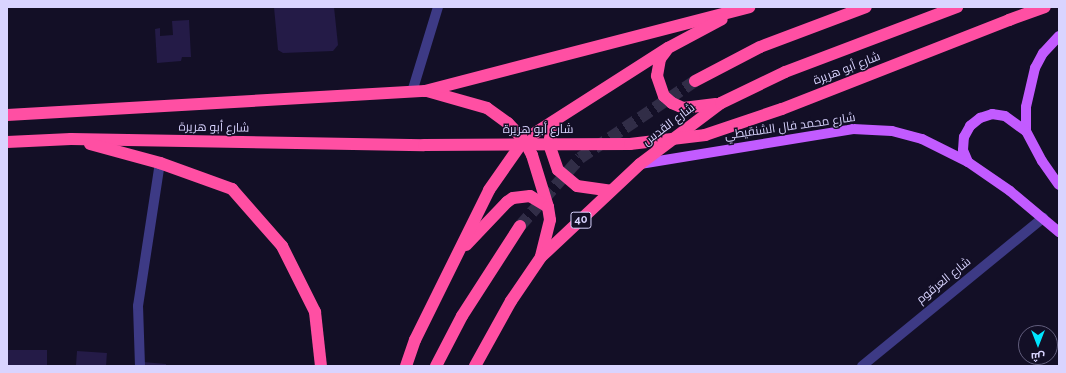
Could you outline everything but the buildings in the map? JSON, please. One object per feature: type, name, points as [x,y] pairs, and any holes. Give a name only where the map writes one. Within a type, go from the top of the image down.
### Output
[{"type":"highway","points":[[696,80],[760,47],[866,7]]},
{"type":"highway","name":"شارع القدس","points":[[475,366],[511,301],[541,257],[640,164],[721,103],[786,72],[957,7]]},
{"type":"highway","name":"شارع أبو هريرة","points":[[7,142],[71,139],[424,145],[630,144],[705,135],[782,109],[1044,7]]},
{"type":"highway","name":"شارع أبو هريرة","points":[[7,115],[425,91],[744,9]]},
{"type":"highway","points":[[406,366],[416,340],[455,257],[489,190],[524,140],[668,48],[744,9]]},
{"type":"highway","points":[[668,48],[660,58],[657,76],[659,87],[664,96],[672,103],[683,108],[721,103]]},
{"type":"highway","points":[[425,91],[487,108],[508,123],[524,140],[532,156],[548,207],[550,226],[541,257]]},
{"type":"highway","points":[[557,120],[550,138],[550,147],[558,170],[564,178],[577,186],[611,191]]},
{"type":"highway","points":[[71,139],[160,164],[232,189],[282,246],[314,312],[321,366]]},
{"type":"highway","points":[[455,257],[493,215],[513,198],[530,196],[548,207]]},
{"type":"highway","points":[[436,366],[476,291],[520,226]]},
{"type":"main road","points":[[1026,131],[1026,95],[1035,68],[1043,54],[1059,36]]},
{"type":"main road","points":[[968,162],[963,150],[964,137],[970,126],[980,118],[992,114],[1005,116],[1026,131],[1042,161],[1059,185]]},
{"type":"main road","name":"شارع محمد فال الشنقيطي","points":[[640,164],[853,129],[892,131],[922,139],[968,162],[1010,191],[1059,232]]},
{"type":"street","points":[[412,92],[438,7]]},
{"type":"street","points":[[140,366],[138,306],[160,164]]},
{"type":"street","name":"شارع العرقوم","points":[[862,366],[1043,218]]},
{"type":"tunnel","points":[[520,226],[580,158],[695,81]]}]
